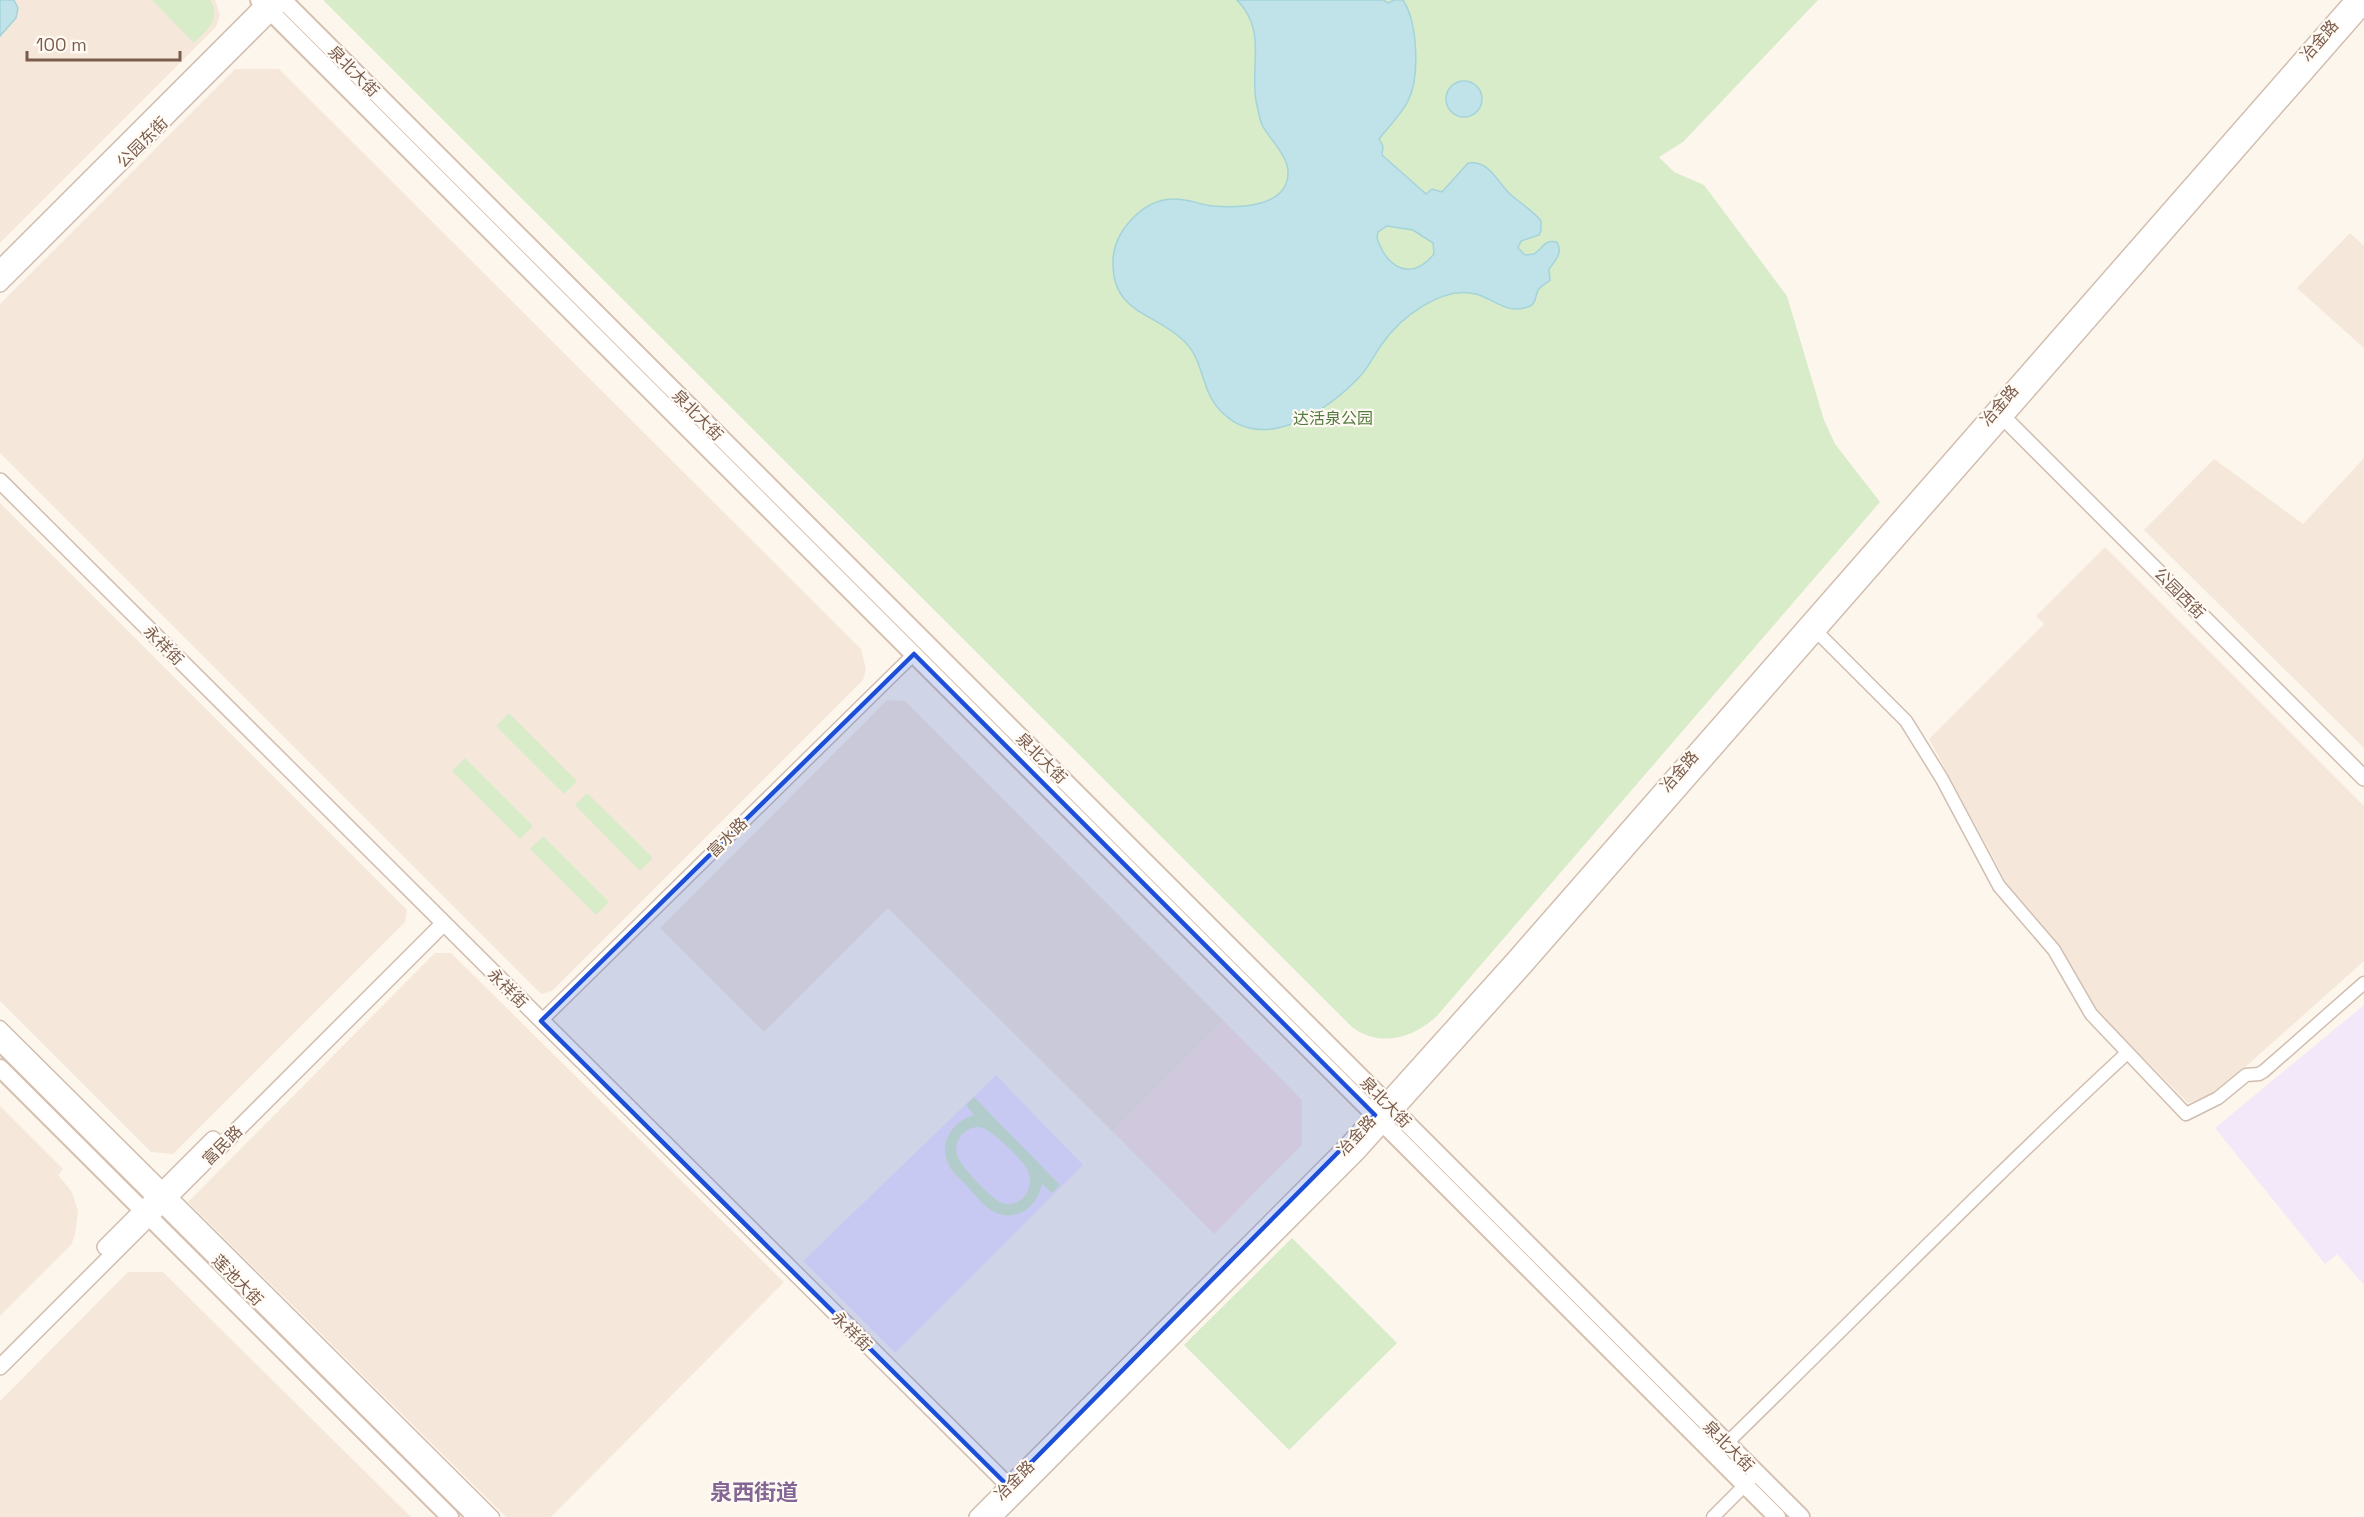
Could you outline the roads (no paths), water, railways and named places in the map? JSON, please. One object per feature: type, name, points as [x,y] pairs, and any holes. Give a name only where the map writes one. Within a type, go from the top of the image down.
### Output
[{"type":"main road","name":"泉北大街","points":[[273,3],[914,654],[1801,1517]]},
{"type":"main road","name":"泉北大街","points":[[273,3],[1385,1113],[1777,1517]]},
{"type":"main road","name":"莲池大街","points":[[0,1042],[163,1197],[476,1517]]},
{"type":"main road","name":"莲池大街","points":[[0,1068],[450,1517]]},
{"type":"street","name":"冶金路","points":[[977,1517],[1012,1490],[1348,1144],[1385,1113],[1524,967],[1817,632],[1999,414],[2353,0]]},
{"type":"street","name":"公园东街","points":[[0,268],[273,3]]},
{"type":"street","name":"公园东街","points":[[0,284],[273,3]]},
{"type":"street","name":"冶金路","points":[[1385,1113],[1515,958],[2364,6]]},
{"type":"street","name":"公园西街","points":[[1999,414],[2364,778]]},
{"type":"street","name":"永祥街","points":[[0,481],[1012,1490]]},
{"type":"street","points":[[1817,632],[1906,721],[1942,779],[1999,886],[2054,950],[2091,1014],[2186,1114],[2218,1098],[2246,1075],[2259,1074],[2264,1071],[2364,983]]},
{"type":"street","name":"富水路","points":[[541,1021],[914,654]]},
{"type":"street","name":"富民路","points":[[0,1367],[146,1214],[440,920]]},
{"type":"street","points":[[0,1027],[163,1197],[493,1517]]},
{"type":"street","points":[[1727,1443],[1994,1179],[2127,1053]]},
{"type":"street","name":"富民路","points":[[0,1352],[146,1214]]},
{"type":"street","points":[[1713,1517],[1757,1473]]},
{"type":"street","name":"冶金路","points":[[994,1517],[1012,1490]]},
{"type":"water","points":[[0,0],[14,0],[18,8],[16,18],[0,36]]},
{"type":"water","points":[[1237,0],[1383,0],[1388,3],[1403,0],[1412,22],[1416,65],[1408,101],[1379,139],[1383,146],[1382,155],[1426,194],[1432,189],[1442,192],[1468,163],[1487,168],[1509,193],[1541,221],[1539,235],[1521,241],[1518,248],[1525,255],[1534,254],[1553,241],[1559,246],[1558,256],[1549,269],[1550,280],[1538,290],[1531,305],[1524,308],[1511,308],[1476,294],[1463,292],[1436,299],[1411,314],[1400,324],[1382,344],[1362,374],[1332,401],[1314,414],[1274,429],[1255,429],[1236,423],[1219,409],[1209,393],[1196,358],[1185,342],[1127,302],[1119,292],[1114,278],[1115,249],[1124,228],[1141,211],[1151,205],[1177,199],[1212,206],[1246,206],[1270,200],[1279,194],[1285,185],[1288,174],[1285,161],[1262,125],[1256,101],[1255,36],[1246,12]],"holes":[[[1387,226],[1413,230],[1433,243],[1434,254],[1417,268],[1401,268],[1393,264],[1381,248],[1377,238],[1378,232]]]},
{"type":"water","points":[[1464,81],[1477,86],[1482,99],[1477,112],[1464,117],[1451,112],[1446,99],[1451,86]]},
{"type":"district","name":"泉西街道","points":[[754,1492]]},
{"type":"park label","name":"达活泉公园","points":[[1333,418]]}]
